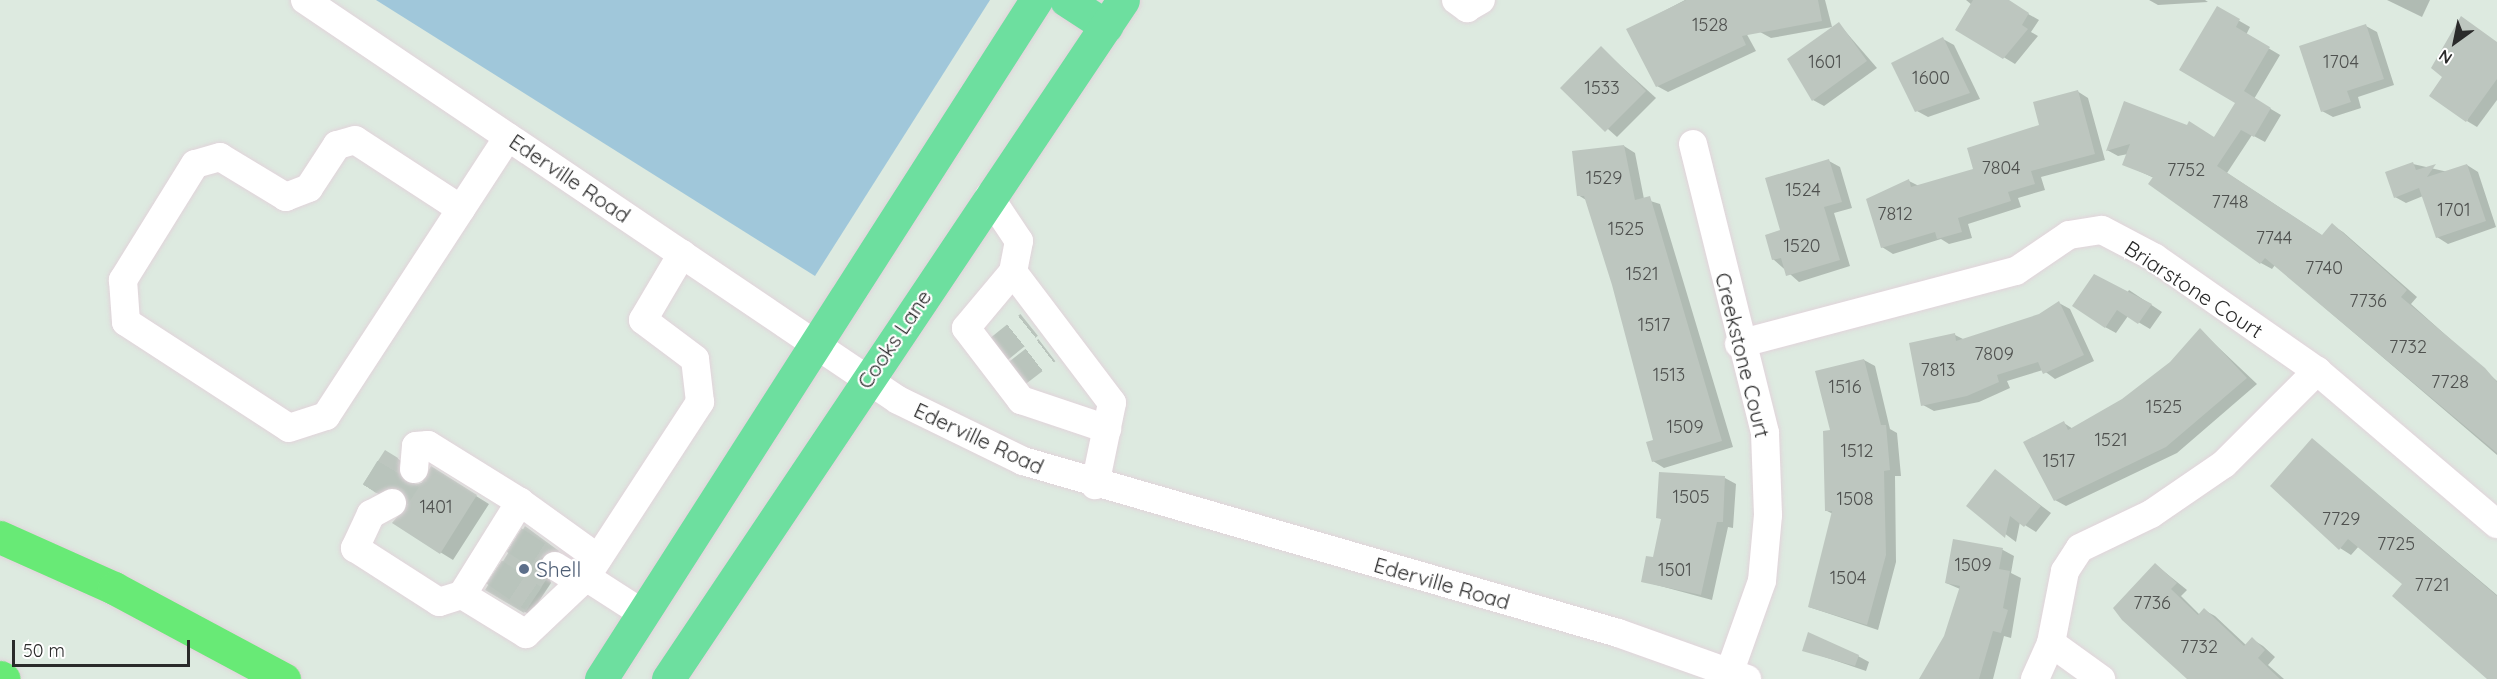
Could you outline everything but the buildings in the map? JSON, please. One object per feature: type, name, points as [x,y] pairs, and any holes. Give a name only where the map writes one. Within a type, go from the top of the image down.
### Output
[{"type":"highway","points":[[0,537],[124,592],[284,679]]},
{"type":"main road","points":[[601,679],[1036,0]]},
{"type":"main road","points":[[1066,0],[1114,13]]},
{"type":"main road","name":"Cooks Lane","points":[[668,679],[989,196],[1114,13]]},
{"type":"street","name":"Ederville Road","points":[[304,0],[867,379],[1023,462],[1095,485],[1618,633],[1739,675]]},
{"type":"street","points":[[1456,0],[1467,8],[1481,0]]},
{"type":"street","points":[[461,209],[355,140],[337,145],[309,188],[286,197],[219,157],[195,164],[123,280],[126,322],[289,428],[326,416],[508,137]]},
{"type":"street","name":"Creekstone Court","points":[[1693,144],[1739,344],[1765,433],[1768,515],[1762,581],[1739,675]]},
{"type":"street","points":[[989,196],[1019,241],[1013,272],[966,328],[991,355],[1021,400],[1107,429]]},
{"type":"street","name":"Briarstone Court","points":[[1739,344],[2016,271],[2069,235],[2102,231],[2155,258],[2317,370],[2497,524]]},
{"type":"street","points":[[462,595],[526,634],[543,605],[588,572],[700,402],[695,359],[643,320],[682,254]]},
{"type":"street","points":[[1013,272],[1037,320],[1054,343],[1112,403],[1095,485]]},
{"type":"street","points":[[2035,679],[2051,643],[2065,571],[2080,548],[2151,514],[2224,464],[2317,370]]},
{"type":"street","points":[[409,457],[428,445],[520,502],[588,572],[642,613]]},
{"type":"street","points":[[379,503],[355,548],[439,602],[462,595],[487,568],[507,537],[520,502]]},
{"type":"street","points":[[555,566],[588,572]]},
{"type":"street","points":[[2051,643],[2101,679]]},
{"type":"shaded area","points":[[376,0],[990,0],[815,276]]},
{"type":"tunnel","points":[[994,353],[1029,325]]},
{"type":"tunnel","points":[[1012,377],[1047,350]]},
{"type":"tunnel","points":[[375,492],[396,457]]},
{"type":"tunnel","points":[[392,503],[414,469]]},
{"type":"tunnel","points":[[514,540],[555,566]]},
{"type":"tunnel","points":[[494,572],[534,599]]},
{"type":"place","name":"Shell","points":[[524,569]]}]
